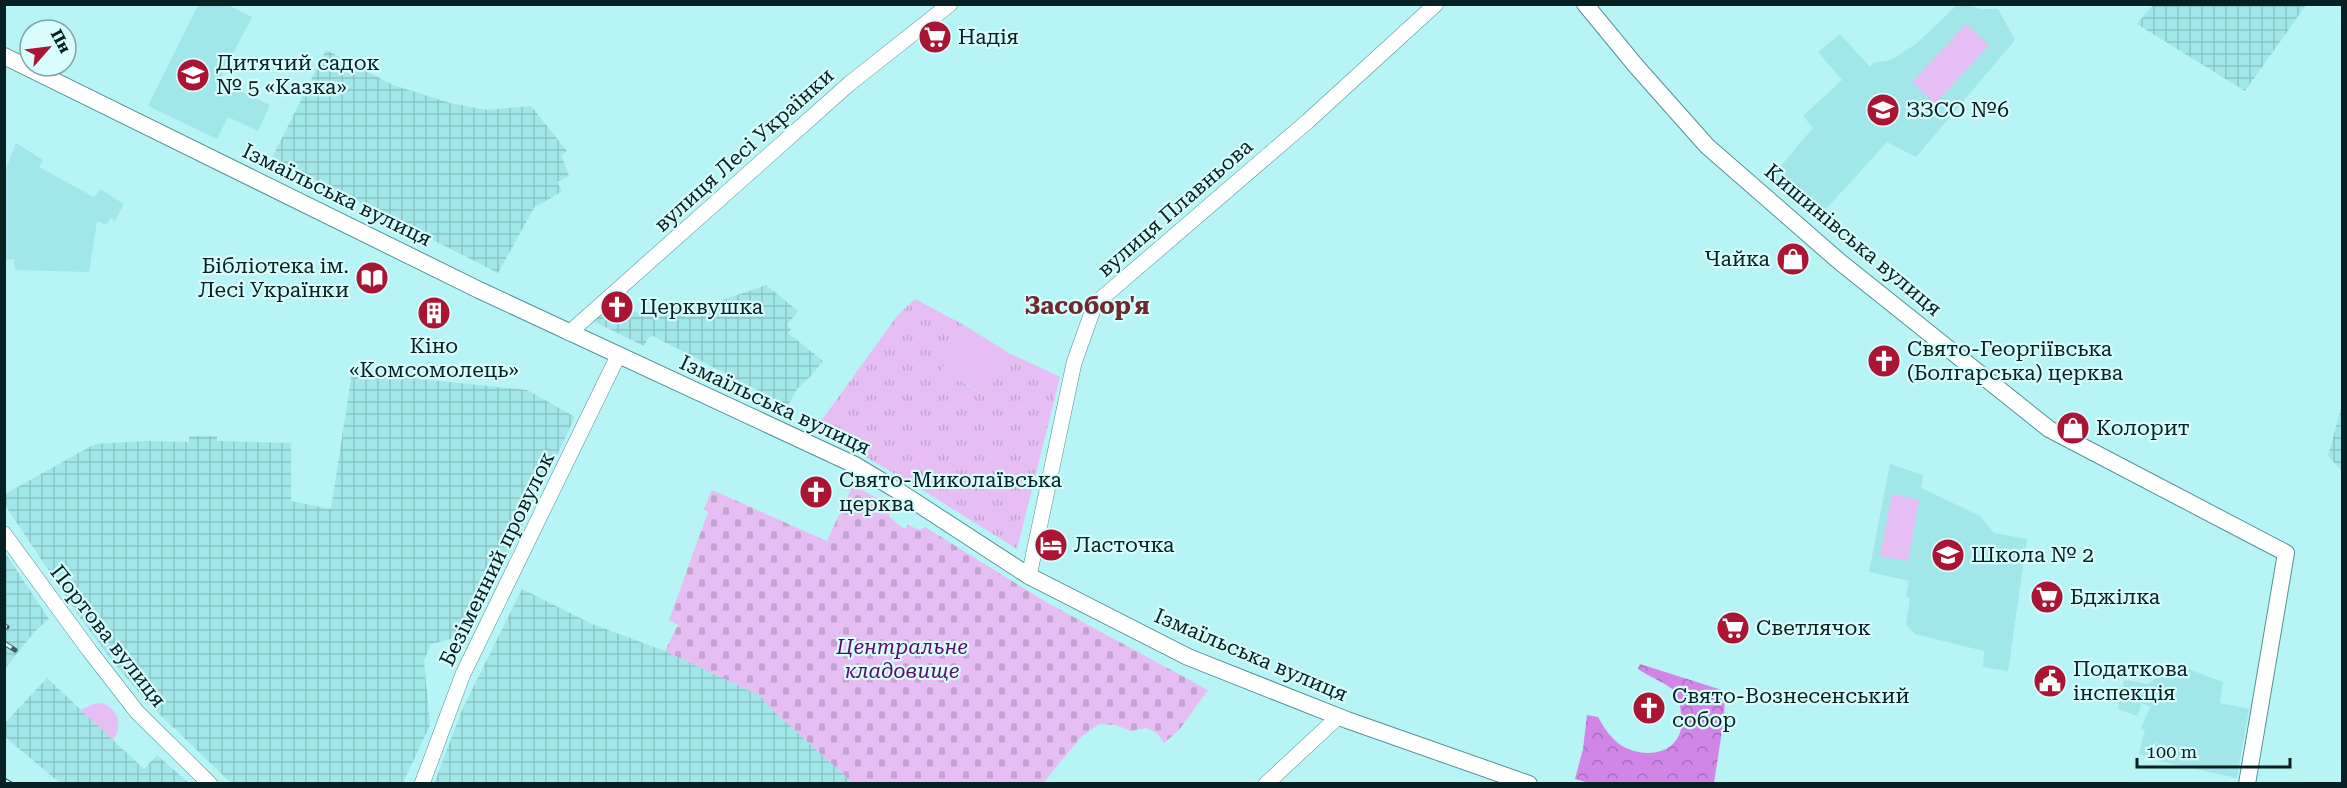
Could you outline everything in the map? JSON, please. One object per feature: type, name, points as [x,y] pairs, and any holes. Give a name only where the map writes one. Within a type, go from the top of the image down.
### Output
[{"type":"main road","name":"Кишинівська вулиця","points":[[1585,4],[1707,146],[1840,262],[2052,432],[2286,553],[2247,783]]},
{"type":"main road","name":"Ізмаїльська вулиця","points":[[4,56],[569,333],[855,465],[1029,576],[1188,657],[1338,717],[1528,783]]},
{"type":"street","name":"вулиця Лесі Українки","points":[[569,333],[849,84],[950,4]]},
{"type":"street","name":"вулиця Плавньова","points":[[1029,576],[1074,363],[1095,304],[1308,121],[1436,4]]},
{"type":"street","name":"Безіменний провулок","points":[[422,783],[464,674],[618,356]]},
{"type":"street","name":"Портова вулиця","points":[[4,534],[89,651],[137,712],[210,783]]},
{"type":"street","points":[[1266,783],[1338,717]]},
{"type":"shaded area","name":"Дитячий садок № 5 «Казка»","points":[[198,5],[228,5],[252,17],[219,81],[270,105],[258,131],[228,117],[217,139],[148,106]]},
{"type":"shaded area","name":"ЗЗСО №6","points":[[1957,5],[1970,5],[1979,9],[1998,9],[2015,40],[1916,157],[1887,142],[1816,220],[1769,180],[1813,128],[1803,116],[1842,80],[1818,52],[1840,34],[1870,67],[1873,63],[1891,60],[1916,44]]},
{"type":"shaded area","points":[[2153,5],[2306,5],[2245,91],[2137,24]]},
{"type":"shaded area","points":[[326,50],[393,85],[450,103],[487,110],[531,106],[567,151],[561,155],[569,176],[557,182],[562,191],[535,206],[498,273],[272,158]]},
{"type":"shaded area","points":[[16,143],[43,160],[39,167],[94,197],[100,189],[124,204],[115,221],[111,218],[106,225],[97,221],[89,272],[15,270],[14,259],[5,260],[5,171]]},
{"type":"shaded area","points":[[766,285],[798,311],[787,325],[791,329],[788,333],[823,361],[797,389],[788,406],[653,336],[648,338],[644,346],[593,321],[602,313],[613,319],[626,309],[652,316],[687,304],[690,311]]},
{"type":"shaded area","points":[[352,372],[527,390],[575,417],[466,635],[431,644],[424,660],[430,725],[403,783],[231,783],[147,702],[113,662],[81,619],[5,505],[5,494],[95,444],[146,441],[189,442],[189,436],[217,436],[217,441],[291,443],[291,501],[331,509]]},
{"type":"shaded area","points":[[2342,405],[2342,471],[2328,456]]},
{"type":"shaded area","name":"Школа № 2","points":[[1890,464],[1923,475],[1921,488],[1980,516],[1994,533],[2027,539],[2008,671],[1983,667],[1984,651],[1915,634],[1906,625],[1910,598],[1906,596],[1909,581],[1869,572]]},
{"type":"shaded area","points":[[5,553],[49,619],[35,631],[5,669]]},
{"type":"shaded area","points":[[522,589],[592,624],[665,651],[761,696],[766,704],[853,783],[434,784],[462,710]]},
{"type":"shaded area","points":[[2165,664],[2188,669],[2223,682],[2220,703],[2249,709],[2237,778],[2160,761],[2139,754],[2145,730],[2141,728],[2150,707],[2142,703],[2137,716],[2118,709],[2124,680],[2148,684],[2162,674]]},
{"type":"shaded area","points":[[47,678],[144,769],[157,755],[189,783],[60,783],[5,737],[4,724]]},
{"type":"green space","points":[[1966,24],[1989,45],[1935,104],[1912,82]]},
{"type":"green space","points":[[915,299],[964,325],[942,369],[986,397],[1009,353],[1060,377],[1017,549],[916,486],[816,428],[897,316]]},
{"type":"green space","points":[[964,325],[1009,353],[987,397],[942,369]]},
{"type":"green space","name":"Центральне кладовище","points":[[853,485],[889,505],[889,517],[905,529],[908,525],[920,530],[925,527],[1046,602],[1208,690],[1179,730],[1164,743],[1157,733],[1146,728],[1131,731],[1116,725],[1099,724],[1081,737],[1043,783],[853,783],[766,704],[761,696],[665,651],[678,625],[669,620],[708,512],[704,509],[712,490],[827,541]]},
{"type":"green space","points":[[1892,494],[1919,500],[1908,561],[1880,556]]},
{"type":"green space","points":[[1640,664],[1725,691],[1724,718],[1714,783],[1593,784],[1575,779],[1583,749],[1587,715],[1598,717],[1617,742],[1637,752],[1658,752],[1667,749],[1679,735],[1682,725],[1681,713],[1675,693],[1667,685],[1638,669]]},
{"type":"green space","points":[[103,703],[113,710],[118,719],[118,729],[113,740],[81,710],[93,704]]},
{"type":"railway","points":[[4,643],[15,650]]},
{"type":"railway","points":[[4,780],[11,784]]},
{"type":"place","name":"Надія","points":[[935,37]]},
{"type":"place","name":"Дитячий садок № 5 «Казка»","points":[[193,75]]},
{"type":"place","name":"ЗЗСО №6","points":[[1883,110]]},
{"type":"place","name":"Чайка","points":[[1793,259]]},
{"type":"place","name":"Бібліотека ім. Лесі Українки","points":[[372,278]]},
{"type":"place","name":"Церквушка","points":[[617,307]]},
{"type":"place","name":"Кіно «Комсомолець»","points":[[434,313]]},
{"type":"place","name":"Свято-Георгіївська (Болгарська) церква","points":[[1884,361]]},
{"type":"place","name":"Колорит","points":[[2073,428]]},
{"type":"place","name":"Свято-Миколаївська церква","points":[[816,492]]},
{"type":"place","name":"Ласточка","points":[[1051,545]]},
{"type":"place","name":"Школа № 2","points":[[1948,555]]},
{"type":"place","name":"Бджілка","points":[[2047,597]]},
{"type":"place","name":"Светлячок","points":[[1733,628]]},
{"type":"place","name":"Податкова інспекція","points":[[2050,681]]},
{"type":"place","name":"Свято-Вознесенський собор","points":[[1649,708]]},
{"type":"district","name":"Засобор'я","points":[[1087,306]]}]
